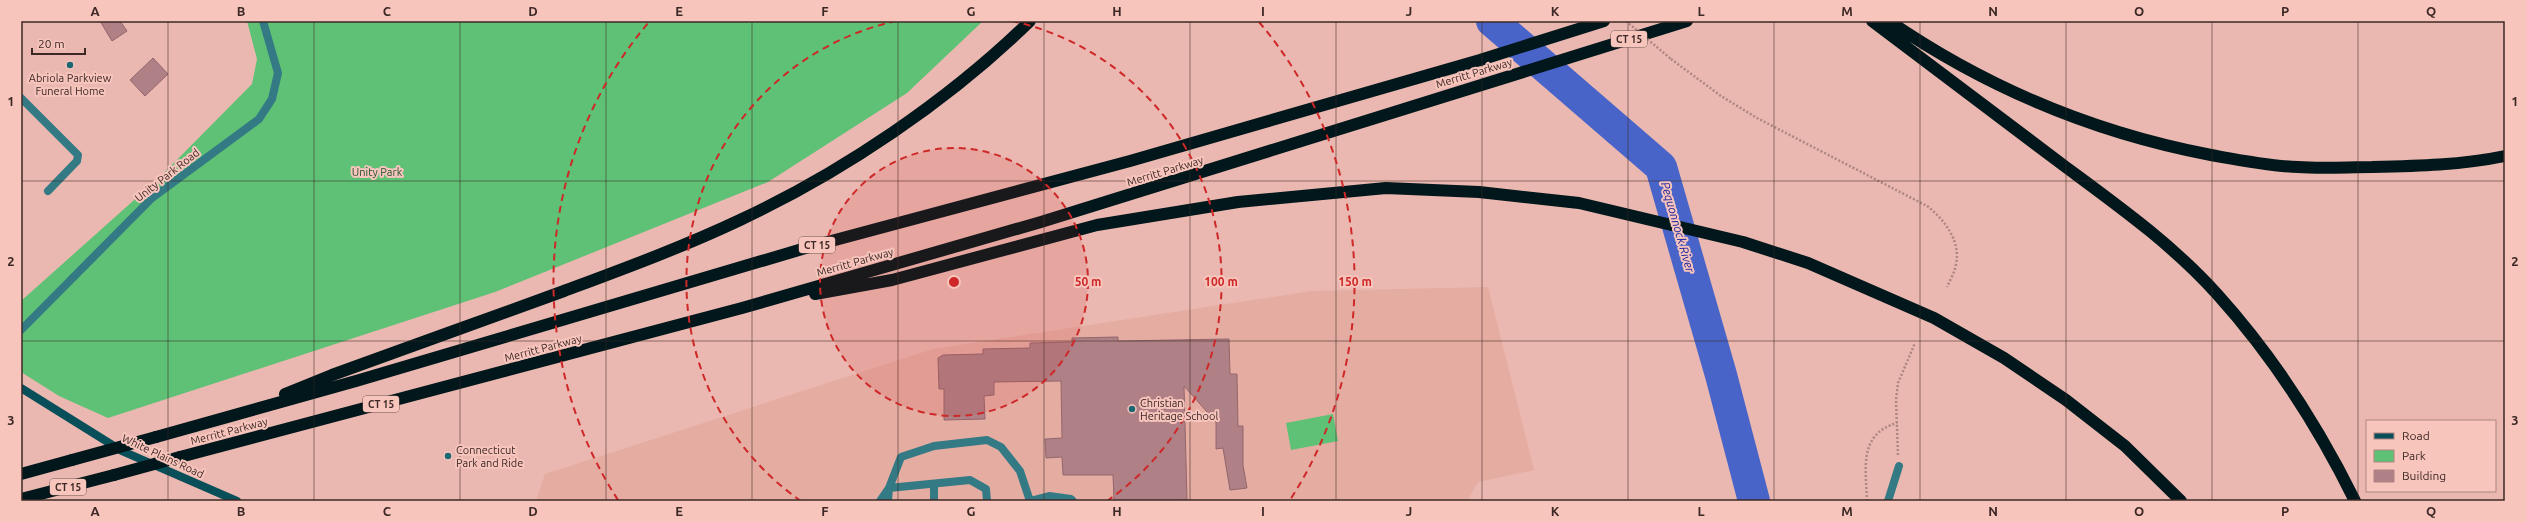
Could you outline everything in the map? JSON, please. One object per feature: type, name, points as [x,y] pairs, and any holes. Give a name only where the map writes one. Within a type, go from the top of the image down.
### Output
[{"type":"highway","points":[[236,415],[332,375],[634,265],[741,220],[813,182],[884,138],[952,88],[1030,21]]},
{"type":"highway","name":"Merritt Parkway","points":[[21,474],[236,415],[809,247],[1130,161],[1480,60],[1604,21]]},
{"type":"highway","name":"Merritt Parkway","points":[[21,499],[742,308],[1041,222],[1687,21]]},
{"type":"highway","points":[[1872,21],[2106,197],[2188,265],[2243,324],[2289,385],[2326,446],[2355,501]]},
{"type":"highway","points":[[1889,21],[1958,64],[2047,107],[2098,126],[2193,152],[2245,161],[2298,167],[2411,166],[2484,160],[2505,156]]},
{"type":"highway","points":[[742,308],[892,280],[1097,225],[1192,208],[1280,197],[1386,188],[1479,192],[1579,203],[1634,214],[1743,242],[1808,263],[1934,318],[2004,358],[2066,400],[2125,446],[2181,501]]},
{"type":"main road","name":"White Plains Road","points":[[21,388],[122,451],[237,501]]},
{"type":"street","name":"Unity Park Road","points":[[21,330],[152,198],[259,119],[272,99],[278,73],[263,21]]},
{"type":"street","points":[[21,98],[78,155],[77,161],[48,191]]},
{"type":"street","points":[[880,501],[889,488],[902,458],[934,446],[987,440],[1001,447],[1020,471],[1030,501],[1049,496],[1071,498],[1073,501]]},
{"type":"street","points":[[1888,501],[1899,466]]},
{"type":"street","points":[[889,488],[970,480],[986,489],[987,501]]},
{"type":"street","points":[[934,484],[934,501]]},
{"type":"street","points":[[888,501],[889,488]]},
{"type":"path","points":[[1626,21],[1671,59],[1721,96],[1757,118],[1927,206],[1938,214],[1947,225],[1956,249],[1956,264],[1947,287]]},
{"type":"path","points":[[1899,466],[1897,423],[1898,383],[1915,343]]},
{"type":"path","points":[[1867,501],[1865,466],[1868,449],[1877,431],[1897,423]]},
{"type":"shaded area","name":"Christian Heritage School","points":[[1488,287],[1534,470],[1478,482],[1467,501],[536,501],[545,474],[933,349],[1312,291]]},
{"type":"green space","name":"Unity Park","points":[[247,21],[983,21],[907,93],[768,182],[495,292],[108,418],[59,396],[21,372],[21,301],[161,176],[252,84],[257,59]]},
{"type":"green space","points":[[1333,414],[1338,441],[1291,450],[1286,423]]},
{"type":"building","points":[[100,21],[120,21],[127,31],[112,41]]},
{"type":"building","points":[[153,58],[168,74],[145,96],[130,80]]},
{"type":"building","points":[[1118,337],[1118,341],[1229,339],[1230,374],[1237,374],[1238,426],[1243,426],[1243,465],[1247,488],[1230,490],[1223,448],[1216,449],[1216,422],[1184,386],[1187,500],[1114,501],[1113,475],[1063,475],[1062,457],[1046,458],[1045,439],[1062,438],[1061,381],[994,382],[994,395],[984,396],[985,419],[944,420],[944,389],[939,389],[938,358],[943,355],[983,354],[983,349],[1030,348],[1030,343],[1072,342],[1072,338]]},
{"type":"waterway","name":"Pequonnock River","points":[[1492,21],[1661,167],[1721,375],[1754,501]]},
{"type":"place","name":"Abriola Parkview Funeral Home","points":[[70,65]]},
{"type":"place","name":"Christian Heritage School","points":[[1132,409]]},
{"type":"place","name":"Connecticut Park and Ride","points":[[448,456]]}]
